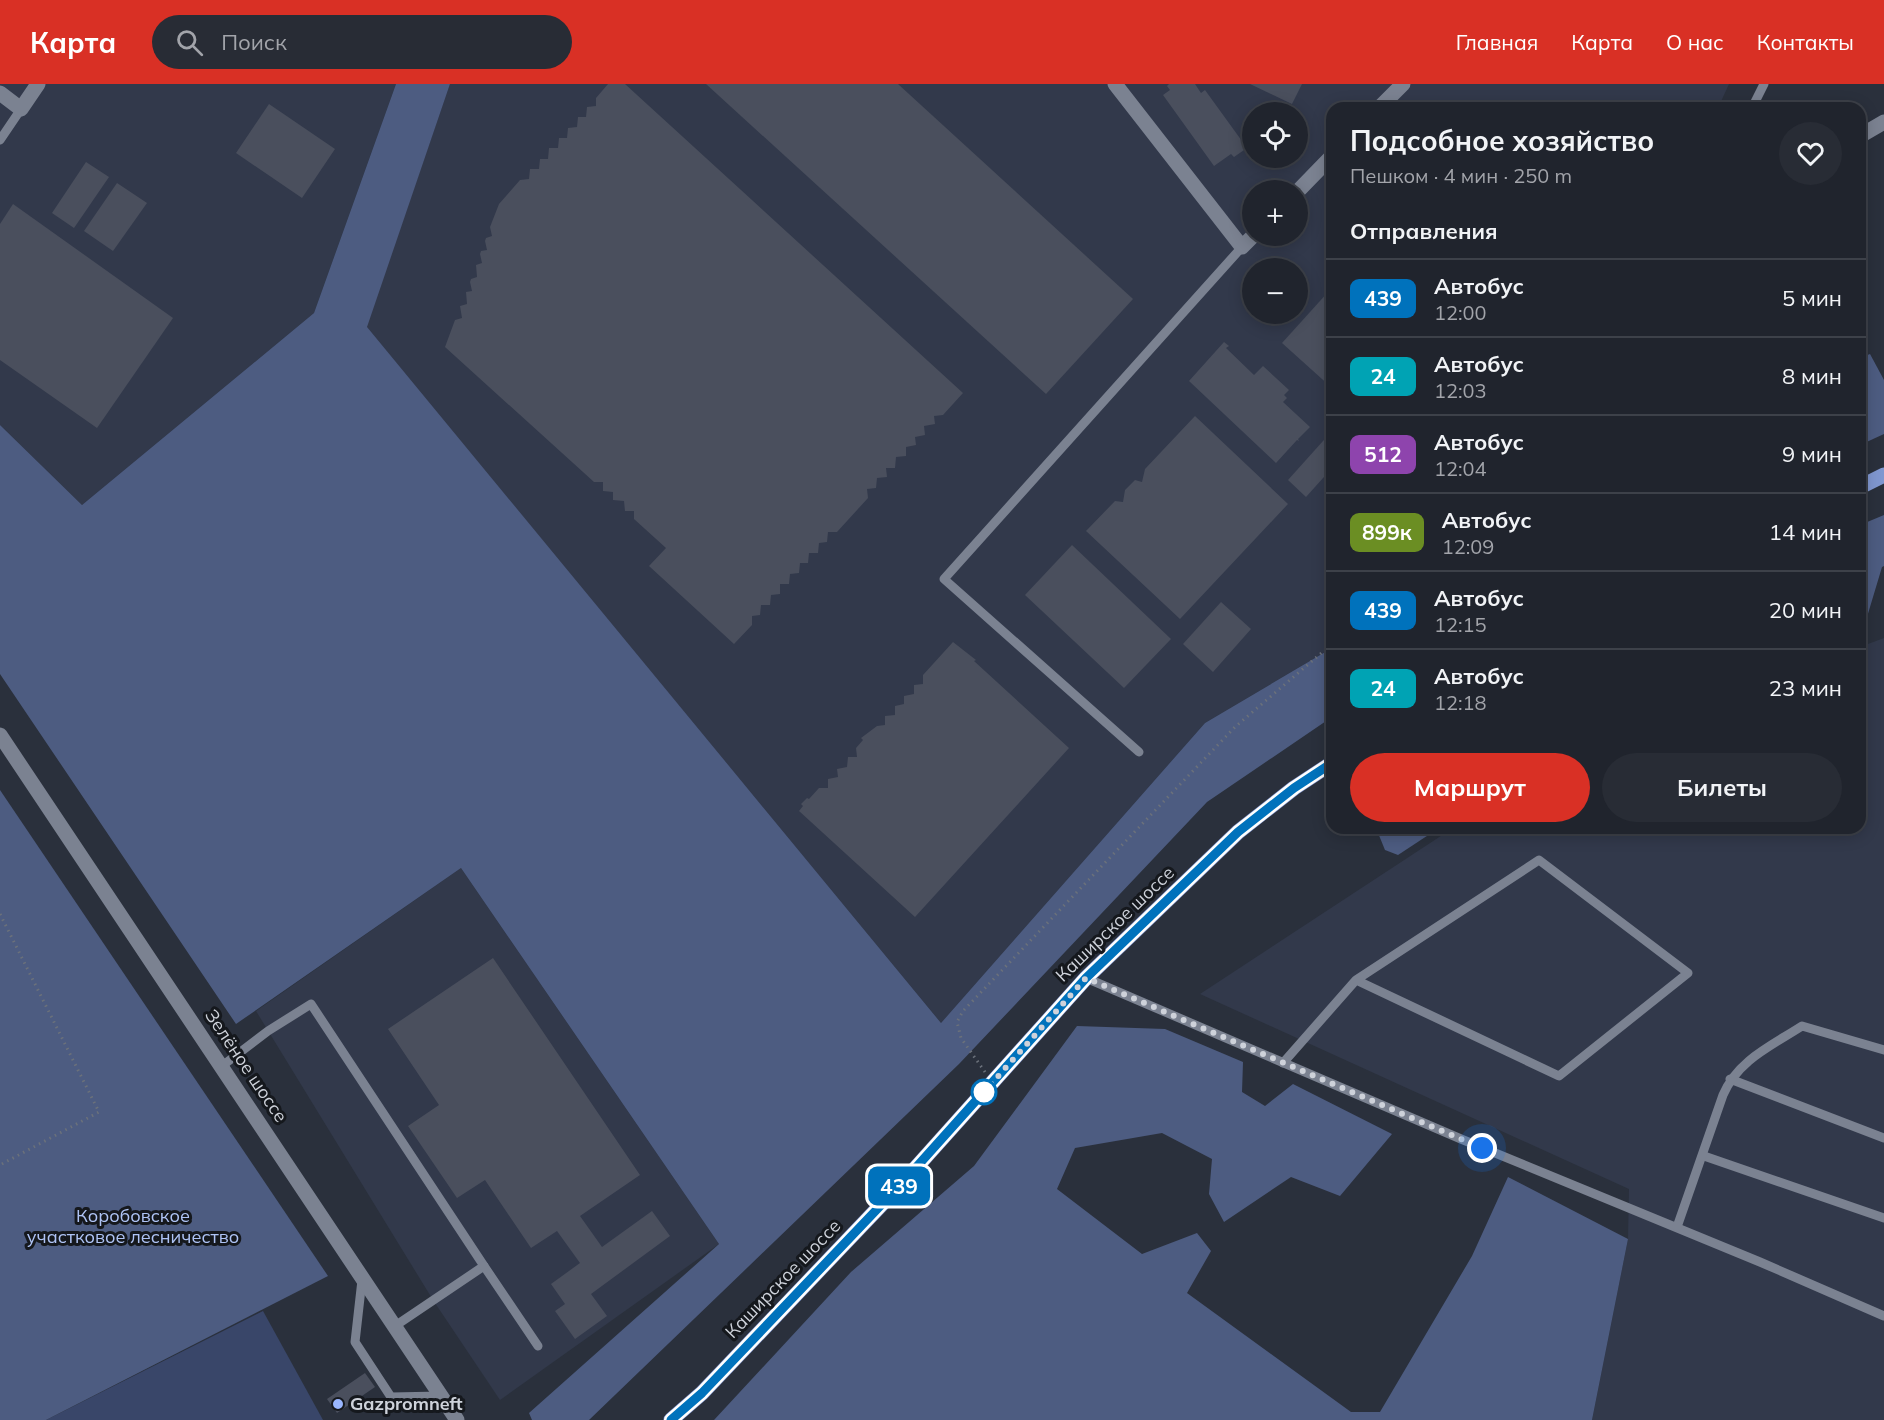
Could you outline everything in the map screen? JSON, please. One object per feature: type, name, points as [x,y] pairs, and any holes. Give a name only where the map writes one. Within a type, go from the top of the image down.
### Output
[{"type":"main road","points":[[0,93],[21,109],[38,84]]},
{"type":"main road","points":[[1115,84],[1242,247]]},
{"type":"main road","points":[[1385,102],[1403,84]]},
{"type":"main road","points":[[1866,132],[1884,122]]},
{"type":"main road","points":[[1308,181],[1326,162]]},
{"type":"main road","points":[[1866,484],[1884,475]]},
{"type":"main road","name":"Зелёное шоссе","points":[[0,735],[457,1420]]},
{"type":"main road","name":"Каширское шоссе","points":[[671,1420],[702,1393],[903,1182],[1086,978],[1238,832],[1294,788],[1326,767]]},
{"type":"lane","points":[[1755,102],[1764,84]]},
{"type":"lane","points":[[0,140],[21,109]]},
{"type":"lane","points":[[1139,752],[944,579],[1242,247]]},
{"type":"lane","points":[[1283,1063],[1356,980],[1539,860],[1688,973],[1559,1076],[1356,980]]},
{"type":"lane","points":[[1086,978],[1884,1316]]},
{"type":"lane","points":[[222,1066],[268,1031],[311,1004],[537,1346]]},
{"type":"lane","points":[[1677,1227],[1730,1079],[1740,1067],[1802,1026],[1884,1050]]},
{"type":"lane","points":[[1730,1079],[1884,1138]]},
{"type":"lane","points":[[1704,1156],[1884,1218]]},
{"type":"lane","points":[[395,1326],[484,1266]]},
{"type":"lane","points":[[363,1277],[355,1342],[391,1397],[441,1396]]},
{"type":"path","points":[[993,1083],[961,1038],[957,1022],[963,1011],[1235,727],[1326,649]]},
{"type":"path","points":[[0,914],[99,1112],[0,1165]]},
{"type":"shaded area","points":[[0,84],[396,84],[314,313],[82,505],[0,425]]},
{"type":"shaded area","points":[[450,84],[1729,84],[1721,102],[1326,102],[1326,652],[1205,723],[941,1023],[366,327]]},
{"type":"shaded area","points":[[1884,638],[1884,1420],[1592,1420],[1628,1239],[1629,1189],[1200,994],[1444,834],[1866,834],[1866,645]]},
{"type":"shaded area","points":[[461,868],[719,1244],[500,1400],[433,1300],[256,1011]]},
{"type":"shaded area","points":[[263,1311],[323,1420],[46,1420]]},
{"type":"green space","points":[[396,84],[450,84],[367,327],[941,1023],[1205,723],[1326,652],[1326,721],[1207,802],[959,1064],[589,1420],[532,1420],[529,1413],[719,1244],[461,868],[236,1024],[0,674],[0,425],[82,505],[314,313]]},
{"type":"green space","points":[[1870,354],[1884,380],[1884,434],[1866,442],[1866,356]]},
{"type":"green space","points":[[1884,515],[1884,566],[1866,620],[1866,522]]},
{"type":"green space","name":"Коробовское участковое лесничество","points":[[0,790],[328,1276],[46,1420],[0,1420]]},
{"type":"green space","points":[[1378,834],[1430,834],[1398,855],[1385,850]]},
{"type":"green space","points":[[1077,1026],[1165,1029],[1243,1062],[1242,1092],[1265,1106],[1293,1084],[1392,1134],[1340,1196],[1291,1177],[1224,1222],[1209,1194],[1212,1159],[1162,1133],[1075,1148],[1057,1189],[1142,1254],[1197,1233],[1211,1251],[1187,1293],[1351,1412],[1380,1412],[1472,1256],[1508,1177],[1628,1239],[1592,1420],[714,1420],[851,1272],[974,1166]]},
{"type":"building","points":[[608,84],[625,84],[963,393],[943,415],[934,416],[935,424],[924,426],[925,435],[915,437],[916,445],[906,447],[906,456],[896,457],[895,468],[886,468],[887,477],[877,478],[876,488],[867,489],[868,498],[837,532],[828,532],[827,542],[819,543],[818,553],[809,553],[808,563],[800,563],[799,573],[790,574],[789,584],[780,584],[780,594],[771,595],[770,605],[761,605],[760,615],[752,616],[752,625],[734,644],[649,566],[666,548],[634,519],[634,511],[625,511],[624,501],[613,500],[613,492],[603,491],[603,482],[594,482],[445,347],[455,320],[462,318],[460,306],[467,304],[466,292],[472,291],[470,282],[471,279],[477,277],[476,265],[482,263],[481,251],[487,250],[485,241],[486,238],[492,236],[490,227],[499,204],[520,180],[529,179],[530,169],[539,169],[540,159],[548,159],[549,148],[558,148],[559,138],[567,138],[568,128],[577,127],[578,117],[586,117],[587,107],[596,106],[596,98]]},
{"type":"building","points":[[706,84],[898,84],[1133,299],[1046,394]]},
{"type":"building","points":[[1169,84],[1195,84],[1201,93],[1205,90],[1242,141],[1242,151],[1234,157],[1231,154],[1214,166],[1163,95],[1170,90],[1167,86]]},
{"type":"building","points":[[1250,84],[1302,84],[1293,102],[1288,102]]},
{"type":"building","points":[[269,104],[335,149],[302,198],[236,153]]},
{"type":"building","points":[[86,162],[109,177],[74,228],[52,213]]},
{"type":"building","points":[[117,183],[147,203],[113,251],[84,231]]},
{"type":"building","points":[[13,204],[173,318],[97,428],[0,360],[0,224]]},
{"type":"building","points":[[1326,294],[1326,383],[1282,343],[1299,324],[1308,324],[1308,314]]},
{"type":"building","points":[[1224,342],[1229,346],[1226,348],[1254,375],[1263,366],[1289,390],[1284,395],[1287,398],[1283,402],[1310,427],[1276,463],[1189,381]]},
{"type":"building","points":[[1195,416],[1288,504],[1180,619],[1086,531],[1115,501],[1123,502],[1125,490],[1135,480],[1142,482],[1145,469]]},
{"type":"building","points":[[1326,438],[1326,475],[1306,497],[1288,480]]},
{"type":"building","points":[[1072,545],[1171,639],[1124,688],[1025,595]]},
{"type":"building","points":[[1221,602],[1251,629],[1213,672],[1183,644]]},
{"type":"building","points":[[953,642],[976,660],[974,661],[1069,748],[915,917],[799,811],[803,806],[801,804],[819,788],[828,788],[828,779],[838,777],[837,769],[847,767],[848,757],[857,757],[856,748],[863,740],[861,738],[877,726],[885,725],[885,716],[895,715],[895,706],[904,704],[904,696],[914,694],[914,685],[923,684],[923,675]]},
{"type":"building","points":[[493,958],[640,1175],[580,1216],[602,1247],[652,1211],[670,1236],[591,1294],[607,1316],[575,1339],[555,1311],[565,1304],[551,1284],[580,1263],[557,1231],[531,1248],[485,1180],[457,1198],[408,1126],[439,1105],[388,1029]]},
{"type":"building","points":[[365,1373],[375,1387],[337,1413],[327,1399]]},
{"type":"bus line","name":"439","points":[[671,1420],[702,1393],[903,1182],[1086,978],[1238,832],[1294,788],[1326,767]]},
{"type":"place","name":"Gazpromneft","points":[[338,1404]]},
{"type":"route","points":[[984,1092],[1086,978],[1482,1148]]}]
